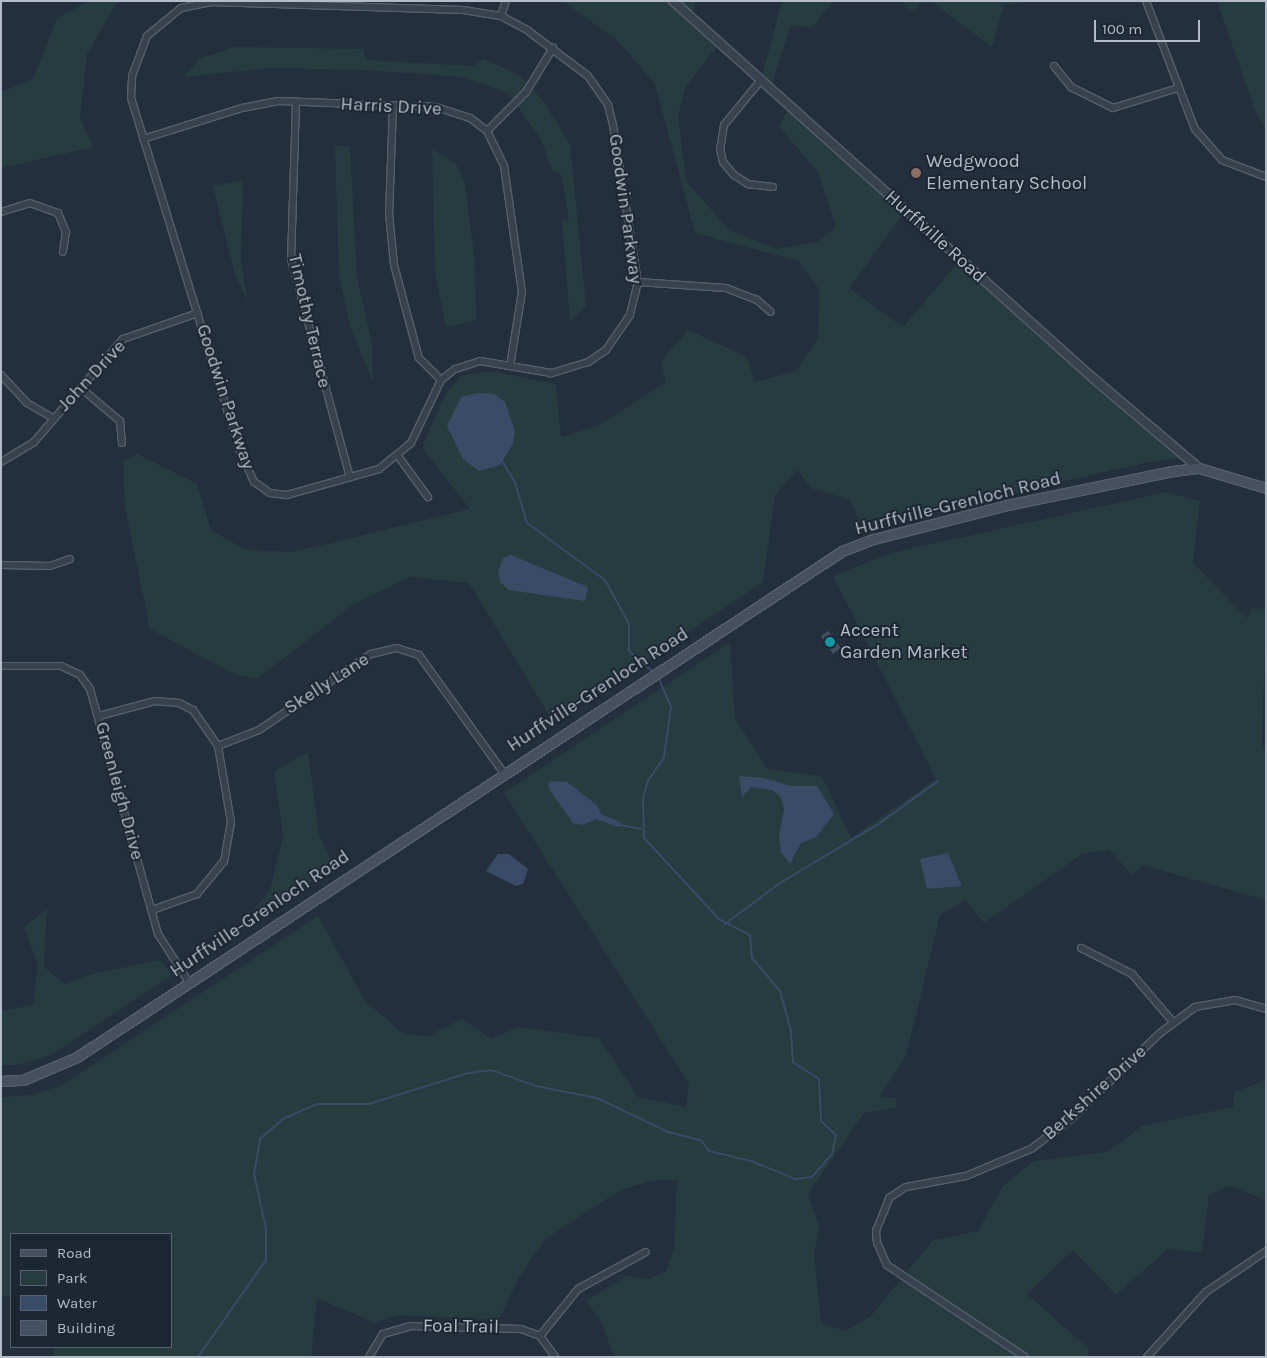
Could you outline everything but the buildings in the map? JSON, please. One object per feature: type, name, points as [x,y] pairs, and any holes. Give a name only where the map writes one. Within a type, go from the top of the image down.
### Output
[{"type":"main road","name":"Hurffville-Grenloch Road","points":[[1,1081],[23,1080],[77,1057],[188,981],[842,551],[874,539],[1007,505],[1199,468],[1266,488]]},
{"type":"street","points":[[502,16],[506,1]]},
{"type":"street","name":"Hurffville Road","points":[[673,1],[1094,379],[1199,468]]},
{"type":"street","points":[[1146,1],[1195,129],[1212,152],[1240,170],[1266,177]]},
{"type":"street","name":"Goodwin Parkway","points":[[193,3],[463,10],[502,16],[553,48],[588,76],[608,105],[638,282],[630,315],[606,350],[588,362],[550,373],[480,361],[455,369],[441,380],[411,443],[398,456],[379,469],[287,495],[270,493],[254,482],[244,463],[143,139],[131,98],[132,76],[138,54],[158,25],[193,3]]},
{"type":"street","points":[[510,366],[522,292],[504,166],[487,131],[526,92],[553,48]]},
{"type":"street","points":[[1054,66],[1071,87],[1113,108],[1178,88]]},
{"type":"street","points":[[761,80],[724,125],[720,149],[723,162],[734,176],[748,184],[773,187]]},
{"type":"street","name":"Harris Drive","points":[[143,139],[242,108],[296,102],[452,110],[487,131]]},
{"type":"street","name":"Timothy Terrace","points":[[296,102],[291,259],[350,477]]},
{"type":"street","points":[[393,106],[389,213],[394,266],[419,358],[441,380]]},
{"type":"street","points":[[1,212],[30,203],[58,213],[66,232],[63,252]]},
{"type":"street","points":[[638,282],[726,288],[757,300],[771,312]]},
{"type":"street","name":"John Drive","points":[[1,462],[34,442],[53,418],[82,389],[123,339],[198,313]]},
{"type":"street","points":[[1,375],[27,403],[53,418]]},
{"type":"street","points":[[82,389],[120,421],[122,443]]},
{"type":"street","points":[[398,456],[428,497]]},
{"type":"street","points":[[1,565],[50,566],[70,559]]},
{"type":"street","name":"Skelly Lane","points":[[218,746],[259,730],[371,654],[397,648],[420,656],[504,772]]},
{"type":"street","name":"Greenleigh Drive","points":[[1,666],[50,665],[72,670],[90,688],[158,934],[188,981]]},
{"type":"street","points":[[99,716],[154,701],[179,703],[193,710],[218,746],[231,822],[224,861],[197,894],[152,910]]},
{"type":"street","points":[[1081,948],[1132,974],[1172,1022]]},
{"type":"street","name":"Berkshire Drive","points":[[1025,1357],[887,1265],[877,1243],[877,1222],[882,1208],[906,1187],[966,1176],[1030,1149],[1071,1120],[1172,1022],[1195,1007],[1216,1000],[1235,1000],[1266,1009]]},
{"type":"street","points":[[1147,1357],[1206,1292],[1266,1251]]},
{"type":"street","points":[[555,1357],[540,1336],[578,1289],[646,1252]]},
{"type":"street","name":"Foal Trail","points":[[369,1357],[383,1334],[399,1326],[513,1328],[540,1336]]},
{"type":"green space","points":[[89,1],[118,1],[87,54],[80,118],[93,147],[1,168],[1,92],[33,79],[57,18]]},
{"type":"green space","points":[[563,1],[696,1],[693,12],[722,40],[686,86],[678,116],[686,181],[730,231],[778,249],[817,242],[836,227],[818,172],[779,127],[791,104],[906,210],[849,288],[903,327],[961,259],[1184,458],[1148,462],[862,528],[850,500],[811,488],[798,470],[775,495],[763,582],[553,722],[469,583],[409,577],[354,604],[257,679],[236,675],[150,629],[125,507],[123,462],[137,454],[197,484],[211,530],[246,550],[293,552],[470,509],[422,448],[445,395],[461,376],[490,371],[556,384],[561,437],[598,426],[666,382],[661,361],[688,330],[747,357],[755,382],[796,371],[818,339],[819,289],[798,261],[695,233],[655,84],[618,41]]},
{"type":"green space","points":[[782,1],[834,1],[811,28],[791,25],[771,86],[762,76]]},
{"type":"green space","points":[[902,1],[931,1],[921,3],[913,12]]},
{"type":"green space","points":[[931,1],[1029,1],[1004,5],[992,47]]},
{"type":"green space","points":[[1217,1],[1266,1],[1266,129],[1256,113]]},
{"type":"green space","points":[[235,47],[363,49],[366,60],[473,66],[484,59],[521,76],[543,101],[570,144],[586,306],[570,322],[562,221],[569,219],[561,174],[552,171],[541,139],[508,93],[462,77],[364,70],[269,68],[184,77],[199,59]]},
{"type":"green space","points":[[335,146],[350,146],[357,278],[372,343],[373,382],[351,329],[339,277]]},
{"type":"green space","points":[[432,149],[456,164],[465,184],[475,263],[476,320],[446,327],[435,273]]},
{"type":"green space","points":[[243,180],[241,260],[248,303],[235,274],[213,186]]},
{"type":"green space","points":[[1166,492],[1200,501],[1193,563],[1247,618],[1251,609],[1266,608],[1262,744],[1266,752],[1266,900],[1142,865],[1133,875],[1109,850],[1082,854],[984,923],[966,900],[940,915],[906,1056],[879,1097],[896,1098],[896,1108],[864,1113],[808,1194],[819,1227],[814,1254],[821,1323],[845,1331],[870,1317],[933,1240],[978,1231],[1003,1186],[1034,1161],[1107,1152],[1142,1126],[1233,1107],[1234,1092],[1266,1080],[1266,1200],[1229,1186],[1209,1195],[1202,1253],[1168,1249],[1116,1295],[1073,1250],[1027,1294],[1089,1349],[1087,1357],[1022,1357],[1017,1353],[1015,1357],[614,1357],[602,1323],[586,1301],[626,1276],[648,1279],[666,1272],[674,1248],[677,1180],[649,1181],[619,1191],[545,1239],[519,1277],[499,1320],[397,1315],[375,1323],[317,1298],[311,1357],[54,1357],[55,1348],[172,1348],[172,1233],[10,1233],[10,1297],[1,1296],[1,1097],[33,1095],[64,1084],[318,916],[365,1001],[404,1034],[428,1036],[462,1019],[491,1039],[519,1027],[599,1038],[638,1097],[686,1107],[689,1084],[504,793],[730,642],[735,718],[767,769],[822,776],[851,838],[936,779],[833,576],[890,553]]},
{"type":"green space","points":[[308,752],[319,835],[334,867],[236,931],[270,890],[283,837],[274,771]]},
{"type":"green space","points":[[47,909],[44,967],[65,984],[92,974],[160,960],[172,975],[51,1055],[17,1065],[1,1065],[1,1011],[33,1005],[38,965],[24,927]]},
{"type":"water","points":[[478,393],[494,394],[505,402],[515,431],[513,444],[500,465],[479,471],[463,459],[447,426],[461,397]]},
{"type":"water","points":[[511,555],[588,587],[585,601],[509,590],[500,582],[498,571],[503,558]]},
{"type":"water","points":[[739,776],[764,778],[791,786],[817,786],[834,814],[816,837],[801,843],[790,864],[781,852],[779,835],[784,810],[781,797],[772,790],[751,787],[742,797]]},
{"type":"water","points":[[552,781],[567,782],[597,805],[601,814],[622,823],[618,827],[596,819],[582,825],[573,823],[549,789],[548,783]]},
{"type":"water","points":[[948,853],[962,886],[927,889],[920,859]]},
{"type":"water","points":[[498,854],[509,854],[528,869],[523,884],[516,886],[486,871]]},
{"type":"waterway","points":[[502,461],[515,483],[527,523],[605,580],[629,624],[629,651],[651,670]]},
{"type":"waterway","points":[[198,1357],[266,1260],[266,1229],[254,1174],[260,1139],[283,1119],[316,1104],[369,1104],[468,1073],[491,1070],[536,1086],[597,1098],[668,1132],[701,1140],[709,1151],[751,1161],[795,1179],[812,1177],[832,1154],[836,1135],[821,1121],[819,1079],[793,1062],[791,1031],[780,991],[752,958],[750,935],[719,919],[644,838],[643,798],[648,781],[664,757],[671,707],[659,679]]},
{"type":"waterway","points":[[725,924],[780,883],[877,825],[938,781]]},
{"type":"waterway","points":[[619,825],[641,829]]},
{"type":"place","name":"Wedgwood Elementary School","points":[[916,173]]},
{"type":"place","name":"Accent Garden Market","points":[[830,642]]}]
